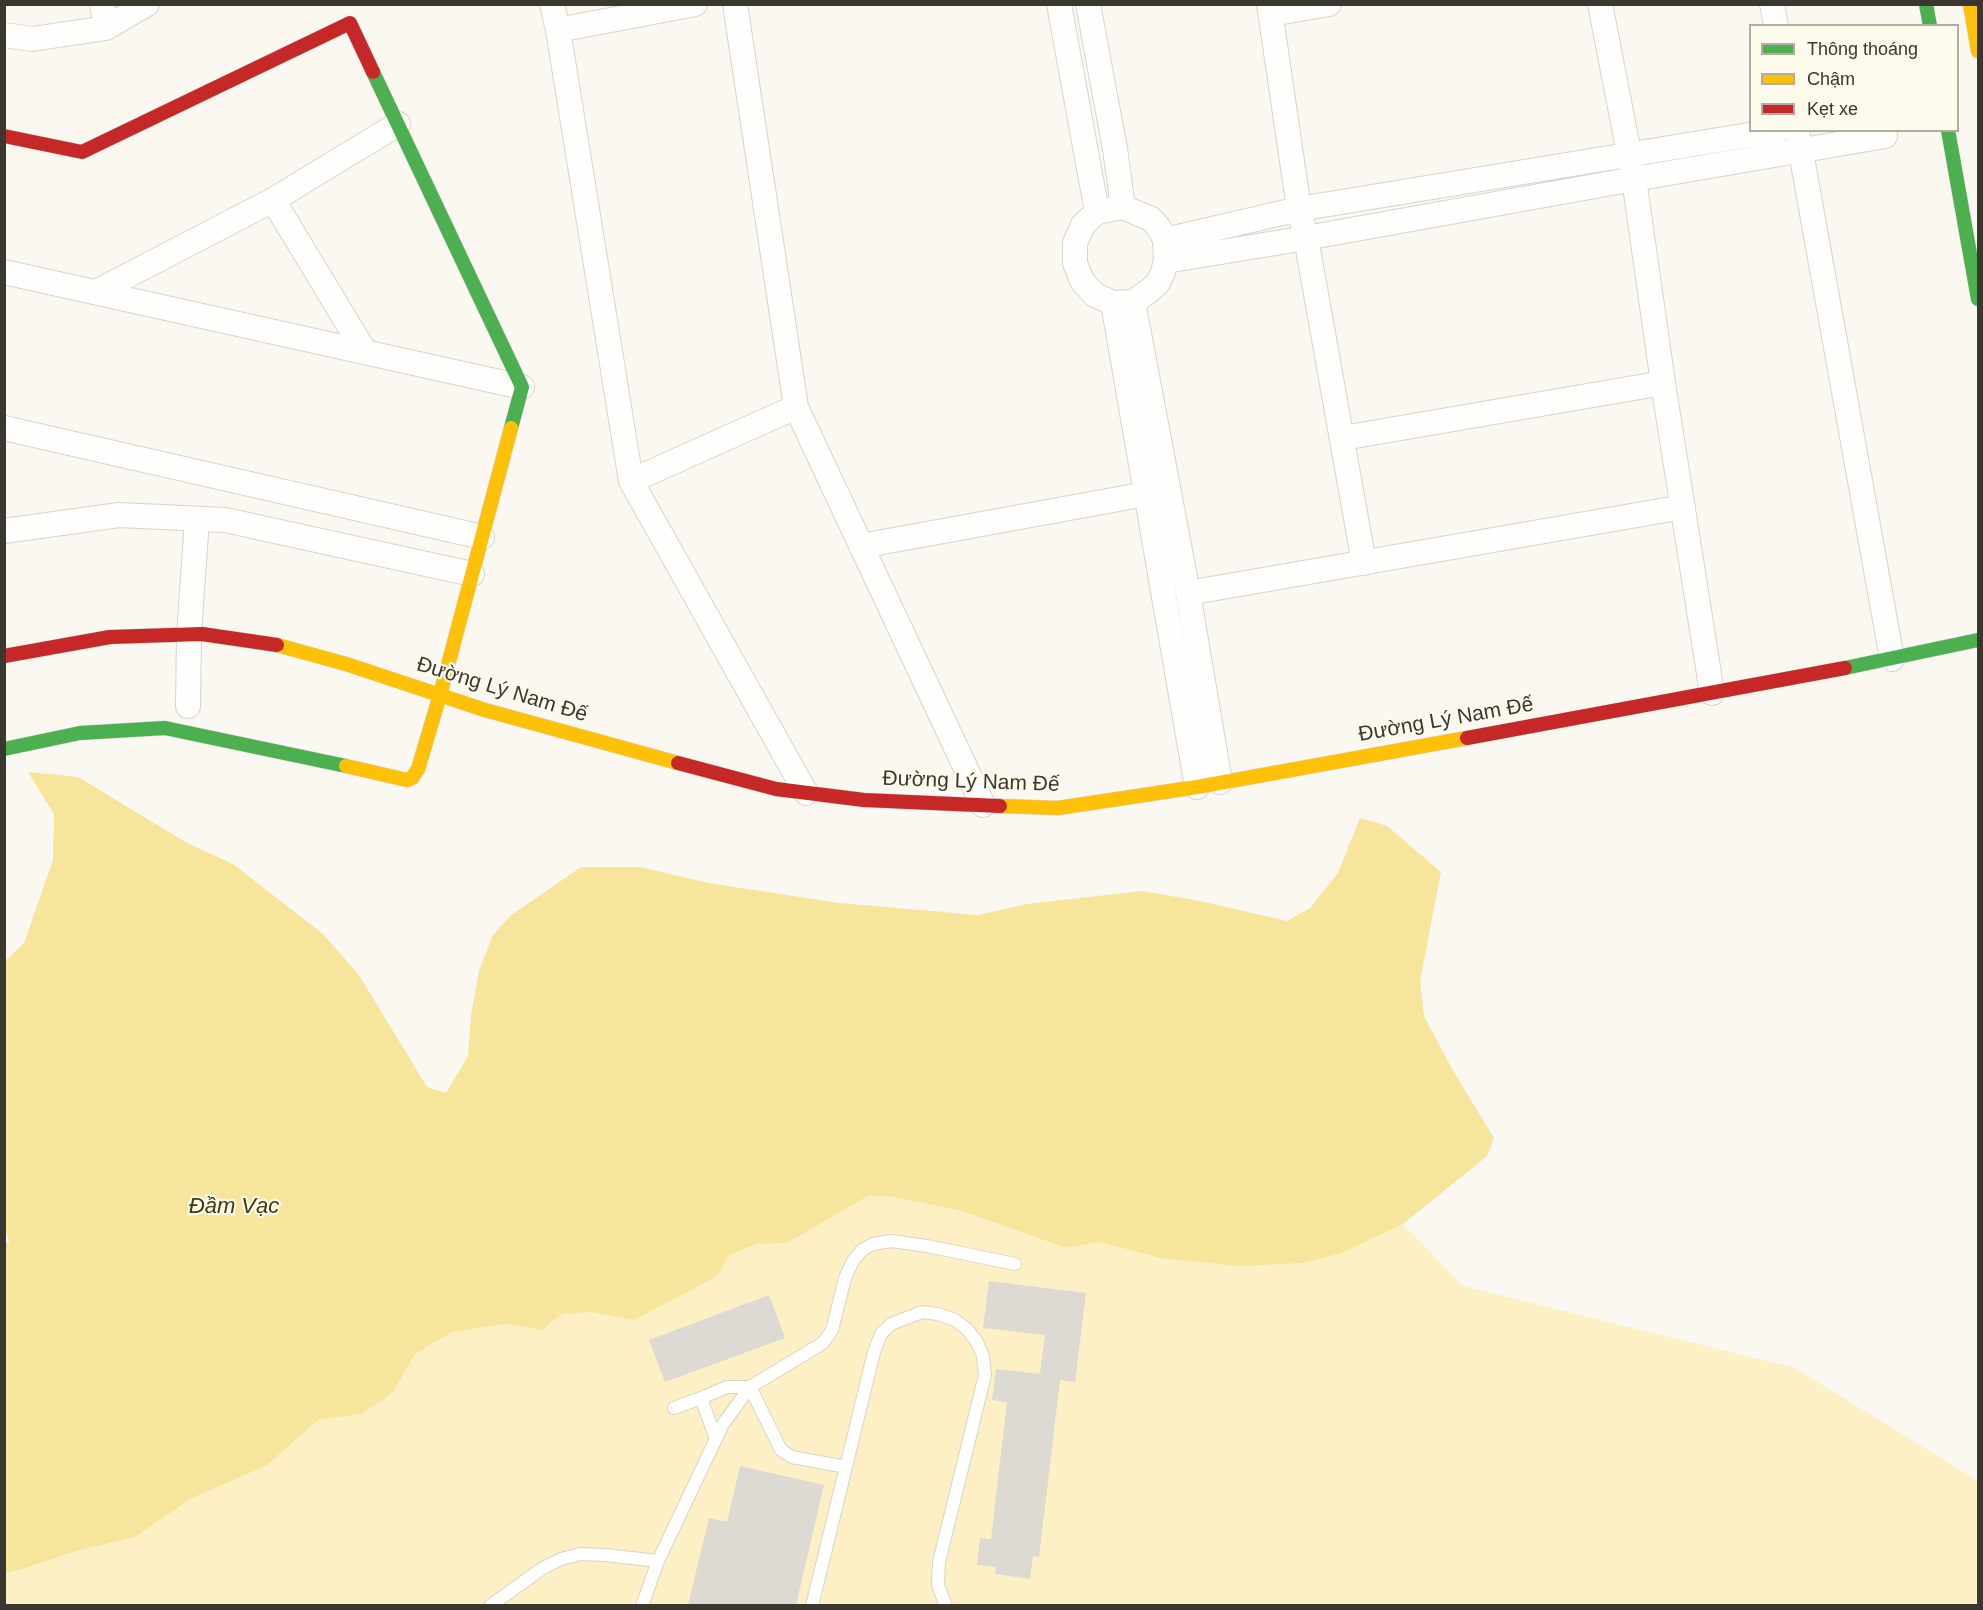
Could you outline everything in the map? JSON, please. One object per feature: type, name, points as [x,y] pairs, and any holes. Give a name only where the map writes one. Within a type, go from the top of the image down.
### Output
[{"type":"street","points":[[102,4],[106,28]]},
{"type":"street","points":[[4,35],[32,39],[106,28],[147,4]]},
{"type":"street","points":[[552,4],[631,481],[806,793]]},
{"type":"street","points":[[558,30],[694,4]]},
{"type":"street","points":[[735,4],[796,407],[983,805]]},
{"type":"street","points":[[1059,4],[1097,212]]},
{"type":"street","points":[[1088,4],[1115,149],[1123,207]]},
{"type":"street","points":[[1329,4],[1270,9],[1299,209],[1343,438],[1364,563]]},
{"type":"street","points":[[1600,4],[1634,179],[1663,383],[1712,693]]},
{"type":"street","points":[[1772,4],[1776,24]]},
{"type":"street","points":[[1926,4],[1930,24]]},
{"type":"street","points":[[1970,4],[1978,51]]},
{"type":"street","points":[[4,136],[82,152],[350,22],[522,387],[440,695],[418,769],[412,778],[407,780],[165,728],[80,733],[4,749]]},
{"type":"street","points":[[96,292],[273,200],[398,124]]},
{"type":"street","points":[[1166,250],[1299,209],[1767,132]]},
{"type":"street","points":[[1166,250],[1306,238],[1634,179],[1798,141],[1886,136],[1885,132]]},
{"type":"street","points":[[1948,132],[1978,299]]},
{"type":"street","points":[[1798,141],[1892,659]]},
{"type":"street","points":[[273,200],[365,352]]},
{"type":"street","points":[[1123,207],[1151,219],[1159,228],[1166,250],[1158,283],[1149,291],[1123,303],[1095,295],[1082,281],[1075,263],[1075,243],[1083,225],[1097,212],[1123,207]]},
{"type":"street","points":[[4,272],[522,387]]},
{"type":"street","points":[[1123,303],[1146,494],[1209,784]]},
{"type":"street","points":[[1123,303],[1188,593],[1209,784]]},
{"type":"street","points":[[1343,438],[1663,383]]},
{"type":"street","points":[[631,481],[796,407]]},
{"type":"street","points":[[4,428],[482,537]]},
{"type":"street","points":[[861,546],[1146,494]]},
{"type":"street","points":[[1188,593],[1683,507]]},
{"type":"street","points":[[4,531],[119,515],[225,520],[472,574]]},
{"type":"street","points":[[188,705],[189,635],[197,519]]},
{"type":"street","name":"Đường Lý Nam Đế","points":[[4,656],[110,637],[202,634],[268,643],[346,664],[485,710],[764,786],[864,800],[1058,808],[1209,784],[1712,693],[1892,659],[1978,640]]},
{"type":"lane","points":[[642,1605],[658,1561],[723,1424],[750,1387],[823,1343],[832,1330],[845,1278],[853,1261],[862,1250],[873,1244],[891,1241],[1015,1264]]},
{"type":"lane","points":[[813,1605],[874,1352],[881,1334],[891,1324],[922,1312],[938,1314],[954,1320],[967,1329],[977,1342],[985,1374],[939,1562],[938,1585],[946,1605]]},
{"type":"lane","points":[[674,1408],[727,1387],[750,1387]]},
{"type":"lane","points":[[750,1387],[781,1450],[792,1457],[846,1467]]},
{"type":"lane","points":[[701,1398],[716,1439]]},
{"type":"lane","points":[[490,1605],[543,1568],[580,1554],[658,1561]]},
{"type":"shaded area","points":[[868,1196],[888,1196],[962,1211],[1066,1248],[1099,1242],[1161,1258],[1342,1253],[1403,1224],[1463,1286],[1795,1368],[1978,1481],[1978,1605],[5,1606],[5,1573],[76,1551],[135,1537],[192,1498],[266,1466],[318,1420],[362,1414],[393,1392],[415,1354],[452,1332],[505,1324],[542,1330],[561,1314],[591,1312],[634,1320],[716,1277],[730,1255],[756,1244],[787,1243]]},
{"type":"water","name":"Đầm Vạc","points":[[28,772],[78,777],[187,843],[233,864],[323,934],[359,975],[427,1087],[446,1093],[468,1056],[471,1015],[479,971],[493,935],[510,916],[581,867],[640,867],[708,883],[839,903],[978,915],[1027,904],[1142,891],[1200,901],[1287,921],[1310,908],[1338,873],[1360,818],[1387,826],[1441,872],[1420,981],[1424,1016],[1452,1069],[1494,1138],[1487,1156],[1403,1224],[1342,1253],[1303,1263],[1237,1266],[1161,1258],[1099,1242],[1066,1248],[962,1211],[888,1196],[868,1196],[787,1243],[756,1244],[730,1255],[716,1277],[634,1320],[591,1312],[562,1314],[542,1330],[505,1324],[452,1332],[415,1354],[393,1392],[362,1414],[318,1420],[266,1466],[192,1498],[135,1537],[76,1551],[5,1573],[4,1244],[9,1242],[4,1222],[5,961],[24,943],[53,860],[54,814]]},
{"type":"building","points":[[989,1281],[1086,1293],[1075,1382],[1060,1380],[1039,1557],[1033,1556],[1030,1579],[995,1574],[996,1567],[977,1565],[980,1538],[991,1539],[1007,1402],[992,1400],[996,1369],[1040,1374],[1045,1335],[983,1328]]},
{"type":"building","points":[[769,1295],[785,1338],[665,1382],[649,1340]]},
{"type":"building","points":[[740,1466],[824,1485],[796,1605],[688,1605],[709,1518],[727,1522]]},
{"type":"traffic: fast","points":[[1926,4],[1930,24]]},
{"type":"traffic: fast","points":[[373,72],[522,387],[511,428]]},
{"type":"traffic: fast","points":[[1948,132],[1978,299]]},
{"type":"traffic: fast","points":[[1845,668],[1978,640]]},
{"type":"traffic: fast","points":[[4,749],[80,733],[165,728],[346,766]]},
{"type":"traffic: slow","points":[[1970,4],[1978,51]]},
{"type":"traffic: slow","points":[[346,766],[407,780],[412,778],[418,769],[511,428]]},
{"type":"traffic: slow","points":[[277,645],[346,664],[485,710],[678,763]]},
{"type":"traffic: slow","points":[[1000,806],[1058,808],[1197,787],[1467,738]]},
{"type":"traffic: jam","points":[[4,136],[82,152],[350,23],[373,72]]},
{"type":"traffic: jam","points":[[4,656],[110,637],[202,634],[277,645]]},
{"type":"traffic: jam","points":[[1467,738],[1845,668]]},
{"type":"traffic: jam","points":[[678,763],[776,789],[864,800],[1000,806]]}]
